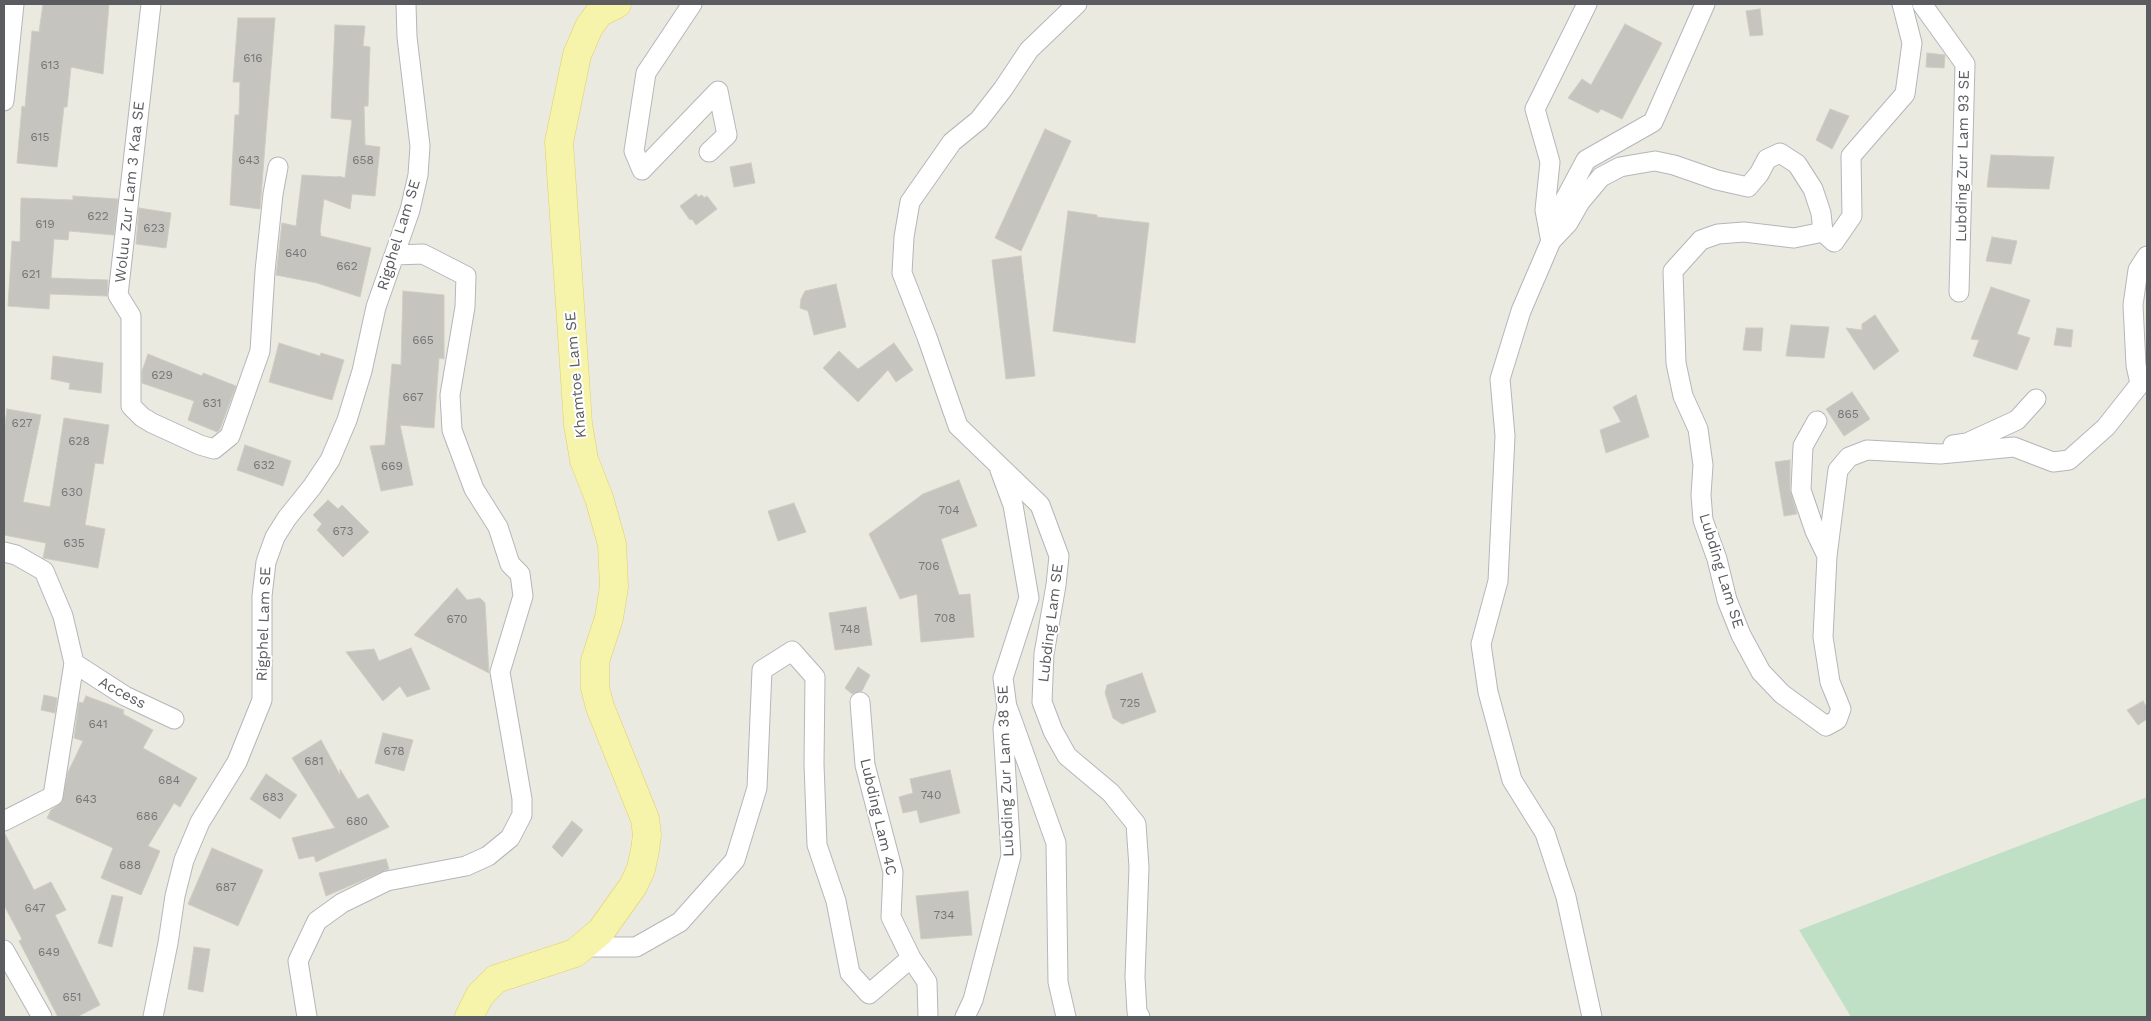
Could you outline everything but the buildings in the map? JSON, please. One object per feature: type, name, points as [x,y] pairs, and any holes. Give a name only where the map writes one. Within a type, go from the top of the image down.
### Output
[{"type":"main road","name":"Khamtoe Lam SE","points":[[469,1017],[480,995],[496,979],[575,953],[601,931],[633,886],[641,869],[646,835],[645,819],[638,797],[600,707],[596,688],[596,661],[609,618],[614,588],[612,544],[599,498],[584,460],[578,424],[559,142],[577,55],[594,20],[600,13],[617,4]]},
{"type":"street","points":[[4,101],[14,4]]},
{"type":"street","name":"Woluu Zur Lam 3 Kaa SE","points":[[151,4],[118,295],[131,316],[131,406],[142,417],[152,423],[200,445],[214,449],[230,436],[260,351],[272,194],[278,167]]},
{"type":"street","name":"Rigphel Lam SE","points":[[153,1017],[168,943],[175,896],[184,860],[200,822],[237,762],[262,700],[262,596],[266,562],[275,537],[286,518],[312,487],[330,460],[347,420],[362,371],[376,307],[410,210],[418,175],[420,146],[406,37],[406,4]]},
{"type":"street","points":[[692,4],[646,74],[634,151],[642,170],[718,90],[727,135],[709,152]]},
{"type":"street","name":"Lubding Lam SE","points":[[1077,4],[1029,50],[1003,89],[979,120],[952,142],[910,202],[904,237],[902,273],[958,426],[1040,506],[1059,556],[1044,654],[1042,702],[1052,731],[1067,756],[1111,793],[1136,824],[1140,867],[1135,976],[1137,1012],[1140,1017]]},
{"type":"street","points":[[1550,241],[1545,210],[1550,162],[1535,109],[1588,4]]},
{"type":"street","points":[[1592,1017],[1566,897],[1545,833],[1512,780],[1488,692],[1481,644],[1498,581],[1504,436],[1500,380],[1522,311],[1562,205],[1586,160],[1653,122],[1705,4]]},
{"type":"street","points":[[1550,241],[1568,223],[1580,202],[1601,177],[1620,167],[1655,161],[1688,169],[1717,180],[1748,186],[1759,174],[1767,159],[1780,153],[1797,164],[1812,189],[1821,213],[1823,232],[1834,242],[1852,216],[1851,156],[1905,94],[1912,44],[1902,4]]},
{"type":"street","name":"Lubding Zur Lam 93 SE","points":[[1922,4],[1965,64],[1959,292]]},
{"type":"street","name":"Lubding Lam SE","points":[[1823,232],[1794,238],[1744,232],[1718,234],[1701,240],[1673,271],[1676,363],[1683,396],[1698,429],[1703,465],[1701,495],[1703,520],[1717,559],[1727,600],[1741,635],[1761,672],[1782,694],[1826,726],[1837,720],[1841,710],[1830,682],[1823,637],[1827,556],[1838,470],[1849,457],[1867,450],[1940,454],[2014,447],[2053,462],[2069,460],[2106,427],[2140,384],[2136,366],[2133,304],[2138,270],[2147,256]]},
{"type":"street","points":[[308,1017],[298,960],[317,921],[342,903],[387,881],[466,866],[488,856],[510,838],[522,815],[522,799],[500,672],[523,596],[520,574],[510,564],[498,527],[474,488],[452,430],[450,395],[465,308],[466,276],[423,254],[395,256]]},
{"type":"street","points":[[1940,454],[1951,445],[1967,442],[2017,420],[2036,399]]},
{"type":"street","points":[[1817,421],[1803,446],[1801,490],[1815,531],[1827,556]]},
{"type":"street","name":"Lubding Zur Lam 38 SE","points":[[965,1017],[973,1000],[1011,856],[1003,728],[1008,708],[1003,678],[1029,598],[1013,505],[999,466]]},
{"type":"street","points":[[4,552],[16,555],[44,571],[63,616],[74,663],[53,796],[4,821]]},
{"type":"street","points":[[582,947],[636,947],[680,922],[735,860],[757,788],[762,670],[792,651],[815,677],[814,764],[817,845],[836,901],[850,973],[869,994],[911,958],[927,982],[928,1017]]},
{"type":"street","name":"Access","points":[[74,663],[125,696],[174,719]]},
{"type":"street","name":"Lubding Lam 4C","points":[[860,702],[865,765],[893,872],[891,917],[911,958]]},
{"type":"street","points":[[1008,708],[1056,843],[1058,982],[1066,1017]]},
{"type":"street","points":[[4,950],[42,1017]]},
{"type":"green space","points":[[2147,797],[2147,1017],[1851,1017],[1799,930]]}]
